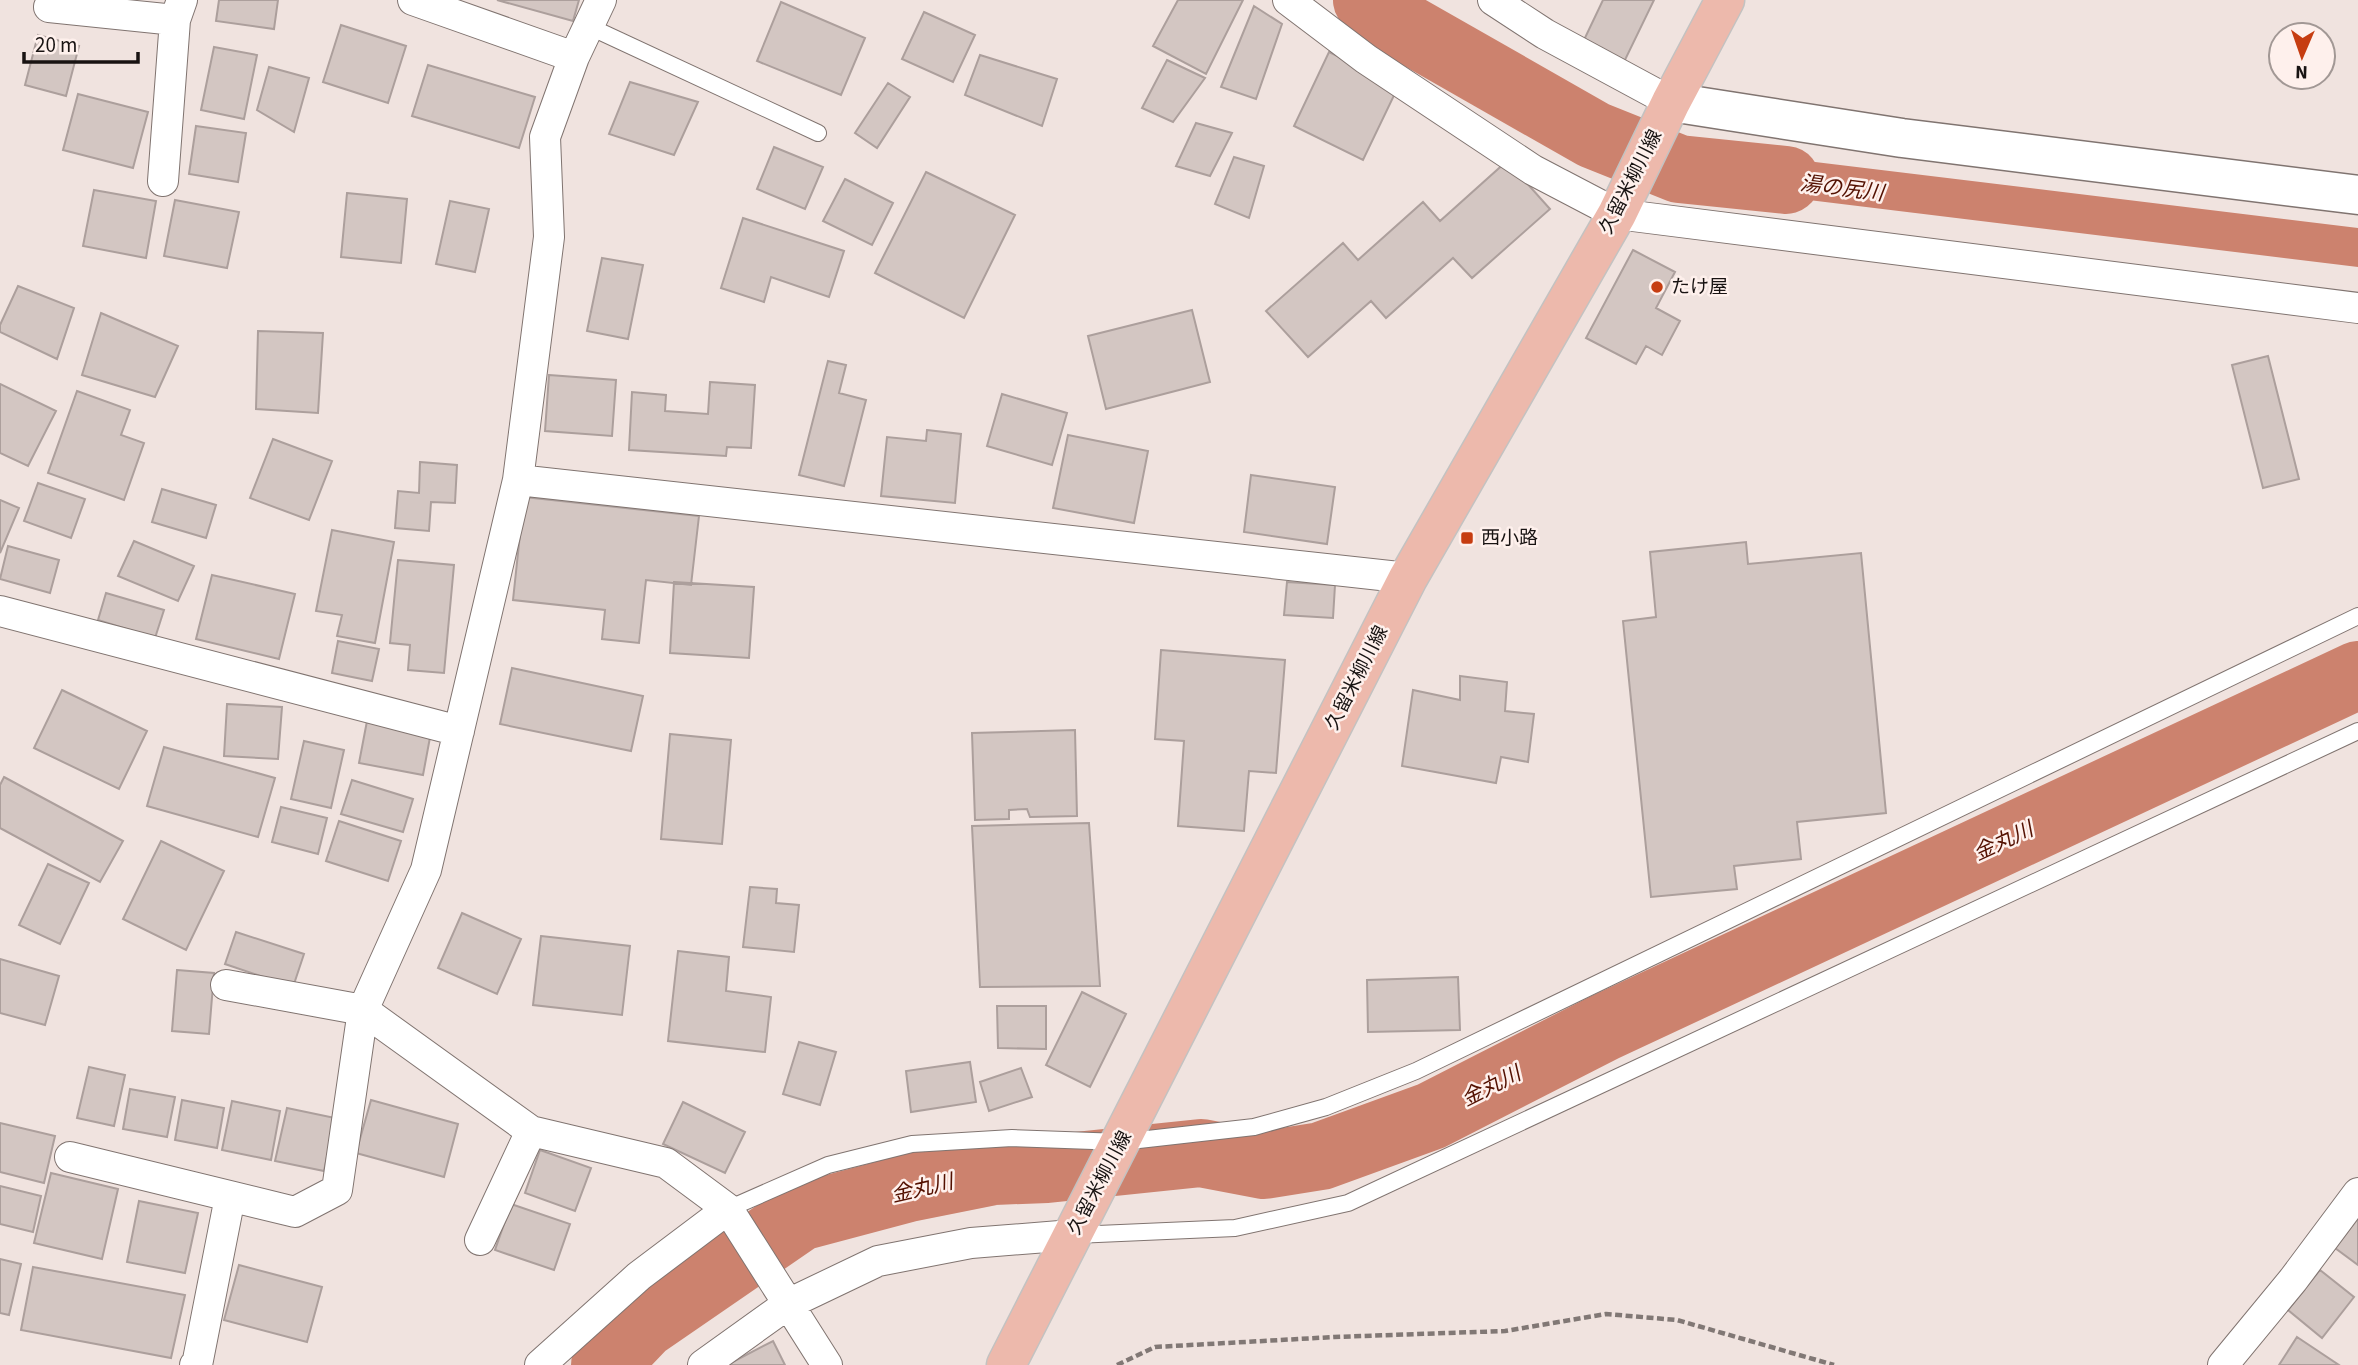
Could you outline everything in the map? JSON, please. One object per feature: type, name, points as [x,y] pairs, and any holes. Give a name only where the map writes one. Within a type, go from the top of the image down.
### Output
[{"type":"main road","name":"久留米柳川線","points":[[1006,1365],[1408,578],[1619,210],[1671,102],[1726,0]]},
{"type":"street","points":[[412,0],[575,57]]},
{"type":"street","points":[[1288,0],[1366,58],[1533,170],[1619,210],[2065,272],[2358,308]]},
{"type":"street","points":[[1493,0],[1545,34],[1671,102],[1902,138],[2358,195]]},
{"type":"street","points":[[49,7],[178,10],[163,181]]},
{"type":"street","points":[[70,1157],[295,1212],[337,1189],[363,1010],[426,870],[517,480],[550,237],[545,137],[595,13]]},
{"type":"street","points":[[517,480],[1408,578]]},
{"type":"street","points":[[0,611],[458,732]]},
{"type":"street","points":[[226,985],[363,1010],[531,1131],[666,1163],[728,1209],[827,1365]]},
{"type":"street","points":[[480,1240],[531,1131]]},
{"type":"street","points":[[2223,1365],[2294,1280],[2358,1194]]},
{"type":"street","points":[[195,1365],[230,1197]]},
{"type":"street","points":[[540,1365],[639,1276],[728,1209]]},
{"type":"street","points":[[703,1365],[788,1304],[878,1261],[971,1243],[1070,1238]]},
{"type":"lane","points":[[595,13],[818,133]]},
{"type":"lane","points":[[728,1209],[828,1165],[912,1144],[1012,1138],[1121,1142],[1254,1127],[1326,1107],[1416,1071],[2358,616]]},
{"type":"lane","points":[[1070,1238],[1235,1228],[1348,1203],[2358,731]]},
{"type":"path","points":[[1117,1365],[1155,1347],[1504,1331],[1606,1314],[1677,1320],[1834,1365]]},
{"type":"water","points":[[1701,148],[2358,228],[2358,267],[1686,185]]},
{"type":"building","points":[[219,0],[278,0],[274,29],[216,21]]},
{"type":"building","points":[[497,0],[579,0],[573,21]]},
{"type":"building","points":[[1178,0],[1243,0],[1206,74],[1153,46]]},
{"type":"building","points":[[1603,0],[1654,0],[1624,62],[1583,42]]},
{"type":"building","points":[[781,2],[865,38],[841,95],[757,61]]},
{"type":"building","points":[[1254,6],[1282,24],[1256,99],[1221,87]]},
{"type":"building","points":[[924,12],[975,35],[953,82],[902,59]]},
{"type":"building","points":[[341,25],[406,46],[388,103],[323,82]]},
{"type":"building","points":[[38,35],[79,46],[66,96],[25,85]]},
{"type":"building","points":[[214,47],[257,55],[244,119],[201,110]]},
{"type":"building","points":[[1329,52],[1399,85],[1363,160],[1294,126]]},
{"type":"building","points":[[980,55],[1057,79],[1042,126],[965,95]]},
{"type":"building","points":[[1167,60],[1205,78],[1173,122],[1142,108]]},
{"type":"building","points":[[428,65],[535,97],[519,148],[412,116]]},
{"type":"building","points":[[269,67],[309,78],[294,132],[257,110]]},
{"type":"building","points":[[630,82],[698,102],[674,155],[609,134]]},
{"type":"building","points":[[888,83],[910,97],[877,148],[855,133]]},
{"type":"building","points":[[78,94],[148,112],[133,168],[63,150]]},
{"type":"building","points":[[1196,123],[1232,133],[1210,176],[1176,166]]},
{"type":"building","points":[[196,126],[246,133],[238,182],[189,174]]},
{"type":"building","points":[[774,147],[823,167],[805,209],[757,189]]},
{"type":"building","points":[[1234,157],[1264,166],[1249,218],[1215,204]]},
{"type":"building","points":[[1507,161],[1550,209],[1472,278],[1453,258],[1386,318],[1371,301],[1308,357],[1266,311],[1343,243],[1358,260],[1423,202],[1440,221]]},
{"type":"building","points":[[926,172],[1015,215],[964,318],[875,273]]},
{"type":"building","points":[[845,179],[893,203],[872,245],[823,221]]},
{"type":"building","points":[[94,190],[156,201],[146,258],[83,246]]},
{"type":"building","points":[[347,193],[407,199],[401,263],[341,257]]},
{"type":"building","points":[[175,200],[239,212],[227,268],[164,256]]},
{"type":"building","points":[[450,201],[489,209],[475,272],[436,264]]},
{"type":"building","points":[[743,218],[844,251],[829,297],[771,277],[764,302],[721,288]]},
{"type":"building","points":[[1633,250],[1675,272],[1656,308],[1680,321],[1662,355],[1646,346],[1636,364],[1586,338]]},
{"type":"building","points":[[602,258],[643,265],[628,339],[587,331]]},
{"type":"building","points":[[18,286],[74,308],[57,359],[0,332],[0,325]]},
{"type":"building","points":[[1192,310],[1210,382],[1106,409],[1088,336]]},
{"type":"building","points":[[101,313],[178,346],[155,397],[82,375]]},
{"type":"building","points":[[258,331],[323,333],[318,413],[256,409]]},
{"type":"building","points":[[2268,356],[2299,479],[2263,488],[2232,365]]},
{"type":"building","points":[[828,361],[846,365],[839,393],[866,400],[844,486],[799,475]]},
{"type":"building","points":[[549,375],[616,380],[612,436],[545,431]]},
{"type":"building","points":[[710,382],[755,385],[751,448],[727,447],[726,456],[629,450],[632,392],[666,395],[665,411],[708,414]]},
{"type":"building","points":[[0,384],[56,411],[28,466],[0,453]]},
{"type":"building","points":[[77,391],[130,410],[121,435],[144,443],[124,500],[48,473]]},
{"type":"building","points":[[1002,394],[1067,413],[1052,465],[987,446]]},
{"type":"building","points":[[927,430],[961,434],[955,503],[881,496],[887,437],[926,441]]},
{"type":"building","points":[[1068,435],[1148,451],[1134,523],[1053,508]]},
{"type":"building","points":[[273,439],[332,461],[309,520],[250,498]]},
{"type":"building","points":[[420,462],[457,465],[455,503],[431,502],[429,531],[395,528],[398,491],[419,493]]},
{"type":"building","points":[[1251,475],[1335,487],[1327,544],[1244,532]]},
{"type":"building","points":[[38,483],[85,499],[71,538],[24,521]]},
{"type":"building","points":[[162,489],[216,505],[206,538],[152,522]]},
{"type":"building","points":[[524,497],[699,516],[691,585],[646,580],[639,643],[602,639],[605,610],[513,600]]},
{"type":"building","points":[[0,500],[19,508],[0,553]]},
{"type":"building","points":[[332,530],[394,542],[375,643],[337,636],[342,615],[316,611]]},
{"type":"building","points":[[134,541],[194,566],[178,601],[118,576]]},
{"type":"building","points":[[1746,542],[1748,564],[1861,553],[1886,813],[1797,822],[1801,859],[1734,866],[1737,889],[1651,897],[1623,621],[1656,617],[1650,552]]},
{"type":"building","points":[[8,546],[59,560],[50,593],[0,579]]},
{"type":"building","points":[[398,560],[454,565],[444,673],[408,670],[410,645],[390,643]]},
{"type":"building","points":[[212,575],[295,594],[279,659],[196,639]]},
{"type":"building","points":[[674,582],[754,587],[749,658],[670,653]]},
{"type":"building","points":[[1287,582],[1335,585],[1333,618],[1284,615]]},
{"type":"building","points":[[106,593],[164,610],[155,638],[98,620]]},
{"type":"building","points":[[338,641],[379,649],[372,681],[332,673]]},
{"type":"building","points":[[1161,650],[1285,660],[1276,773],[1249,771],[1244,831],[1178,826],[1184,741],[1155,739]]},
{"type":"building","points":[[512,668],[643,696],[631,751],[500,724]]},
{"type":"building","points":[[1460,676],[1507,682],[1505,711],[1534,714],[1528,762],[1501,757],[1496,783],[1402,766],[1413,690],[1460,700]]},
{"type":"building","points":[[62,690],[147,731],[119,789],[34,748]]},
{"type":"building","points":[[227,704],[282,707],[278,759],[224,756]]},
{"type":"building","points":[[367,721],[431,732],[423,775],[359,763]]},
{"type":"building","points":[[1075,730],[1077,816],[1030,817],[1027,809],[1009,810],[1009,819],[975,820],[972,733]]},
{"type":"building","points":[[670,734],[731,740],[722,844],[661,839]]},
{"type":"building","points":[[304,741],[344,750],[331,808],[291,799]]},
{"type":"building","points":[[164,747],[275,778],[258,837],[147,806]]},
{"type":"building","points":[[4,777],[123,841],[100,882],[0,828],[0,785]]},
{"type":"building","points":[[352,780],[413,799],[403,832],[341,814]]},
{"type":"building","points":[[281,807],[327,818],[318,854],[272,842]]},
{"type":"building","points":[[339,821],[401,841],[388,881],[326,861]]},
{"type":"building","points":[[1089,823],[1100,986],[980,987],[972,826]]},
{"type":"building","points":[[161,841],[224,871],[186,950],[123,919]]},
{"type":"building","points":[[48,864],[89,883],[60,944],[19,925]]},
{"type":"building","points":[[750,887],[777,889],[776,903],[799,905],[794,952],[743,947]]},
{"type":"building","points":[[462,913],[521,939],[497,994],[438,968]]},
{"type":"building","points":[[236,932],[304,954],[293,987],[225,964]]},
{"type":"building","points":[[541,936],[630,946],[622,1015],[533,1005]]},
{"type":"building","points":[[678,951],[729,957],[726,991],[771,997],[765,1052],[668,1041]]},
{"type":"building","points":[[0,959],[59,976],[45,1025],[0,1013]]},
{"type":"building","points":[[177,970],[214,973],[209,1034],[172,1031]]},
{"type":"building","points":[[1458,977],[1460,1030],[1368,1032],[1367,980]]},
{"type":"building","points":[[1082,992],[1126,1014],[1090,1087],[1046,1065]]},
{"type":"building","points":[[997,1006],[1046,1006],[1046,1049],[998,1048]]},
{"type":"building","points":[[799,1042],[836,1052],[820,1105],[783,1094]]},
{"type":"building","points":[[970,1062],[976,1102],[911,1112],[906,1071]]},
{"type":"building","points":[[89,1067],[125,1075],[114,1126],[77,1118]]},
{"type":"building","points":[[1021,1068],[1032,1097],[989,1111],[980,1082]]},
{"type":"building","points":[[130,1089],[175,1097],[167,1137],[123,1129]]},
{"type":"building","points":[[182,1100],[224,1108],[217,1148],[175,1140]]},
{"type":"building","points":[[371,1100],[458,1124],[444,1177],[356,1153]]},
{"type":"building","points":[[232,1101],[280,1111],[271,1160],[222,1150]]},
{"type":"building","points":[[683,1102],[745,1132],[725,1173],[663,1144]]},
{"type":"building","points":[[287,1108],[335,1118],[324,1171],[275,1161]]},
{"type":"building","points":[[0,1123],[55,1136],[44,1183],[0,1172]]},
{"type":"building","points":[[540,1150],[591,1168],[575,1211],[525,1193]]},
{"type":"building","points":[[51,1173],[118,1189],[102,1259],[34,1243]]},
{"type":"building","points":[[0,1186],[41,1196],[33,1232],[0,1224]]},
{"type":"building","points":[[139,1201],[198,1213],[185,1273],[127,1262]]},
{"type":"building","points":[[511,1204],[570,1224],[554,1270],[495,1250]]},
{"type":"building","points":[[2358,1215],[2358,1265],[2335,1248]]},
{"type":"building","points":[[0,1259],[21,1264],[9,1315],[0,1313]]},
{"type":"building","points":[[239,1265],[322,1287],[307,1342],[224,1320]]},
{"type":"building","points":[[33,1267],[185,1295],[171,1358],[21,1330]]},
{"type":"building","points":[[2320,1270],[2354,1297],[2322,1338],[2288,1310]]},
{"type":"building","points":[[2297,1337],[2339,1365],[2279,1365]]},
{"type":"building","points":[[773,1341],[785,1365],[727,1365]]},
{"type":"waterway","name":"湯の尻川","points":[[1367,0],[1401,25],[1594,135],[1679,169],[1786,180]]},
{"type":"waterway","name":"金丸川","points":[[605,1365],[643,1325],[800,1217],[909,1188],[994,1171],[1047,1169],[1201,1153],[1264,1165],[1321,1156],[1431,1116],[1603,1028],[2358,675]]},
{"type":"place","name":"たけ屋","points":[[1657,287]]},
{"type":"place","name":"西小路","points":[[1467,538]]}]
